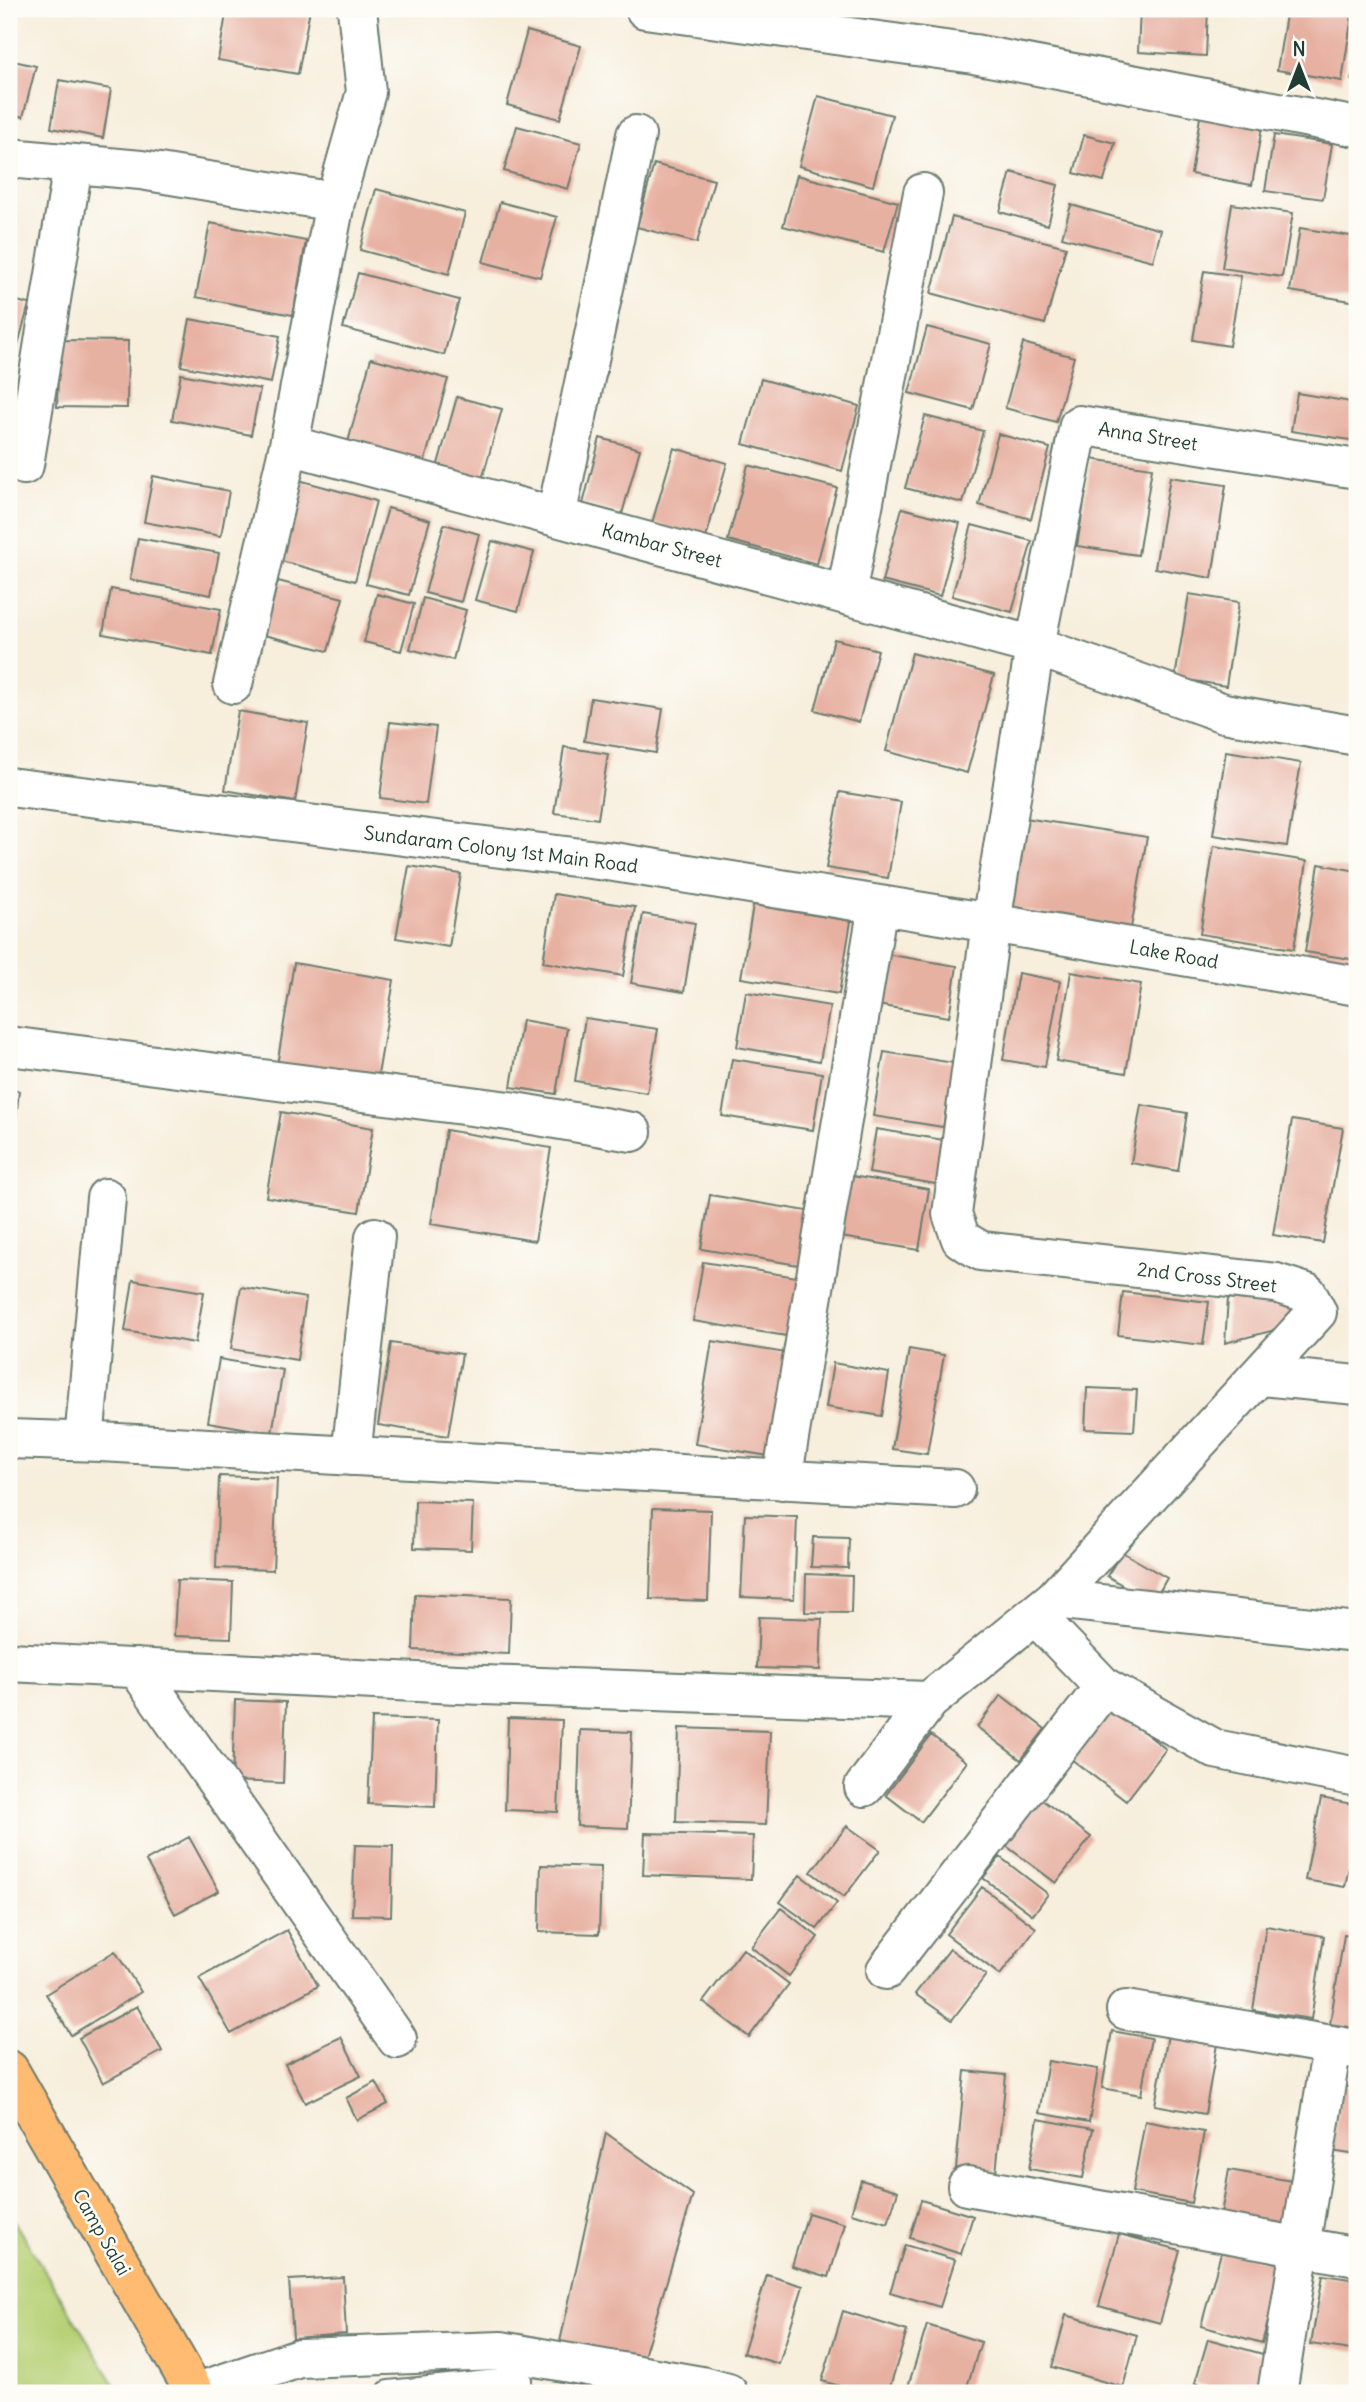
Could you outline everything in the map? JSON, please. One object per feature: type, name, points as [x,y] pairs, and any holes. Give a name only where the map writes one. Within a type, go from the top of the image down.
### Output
[{"type":"main road","name":"Camp Salai","points":[[9,2070],[195,2393]]},
{"type":"street","points":[[233,684],[289,445],[335,202],[366,92],[357,9]]},
{"type":"street","points":[[645,9],[974,54],[1357,127]]},
{"type":"street","points":[[556,517],[636,135]]},
{"type":"street","points":[[9,158],[141,170],[335,202]]},
{"type":"street","points":[[24,465],[73,165]]},
{"type":"street","points":[[845,595],[923,193]]},
{"type":"street","name":"Anna Street","points":[[1035,646],[1079,425],[1357,469]]},
{"type":"street","name":"Kambar Street","points":[[289,445],[1035,646],[1224,713],[1357,736]]},
{"type":"street","points":[[991,923],[1035,646]]},
{"type":"street","name":"Sundaram Colony 1st Main Road","points":[[9,788],[614,862],[991,923]]},
{"type":"street","points":[[782,1480],[878,905]]},
{"type":"street","name":"Lake Road","points":[[991,923],[1357,985]]},
{"type":"street","name":"2nd Cross Street","points":[[864,1787],[929,1701],[1044,1607],[1261,1376],[1317,1312],[1307,1293],[1276,1283],[981,1251],[961,1239],[952,1214],[991,923]]},
{"type":"street","points":[[9,1046],[509,1111],[632,1132]]},
{"type":"street","points":[[84,1441],[106,1198]]},
{"type":"street","points":[[351,1455],[375,1237]]},
{"type":"street","points":[[1261,1376],[1357,1385]]},
{"type":"street","points":[[9,1439],[955,1489]]},
{"type":"street","points":[[1044,1607],[1357,1632]]},
{"type":"street","points":[[1044,1607],[1104,1687],[1214,1749],[1357,1777]]},
{"type":"street","points":[[9,1661],[457,1684],[929,1701]]},
{"type":"street","points":[[137,1668],[397,2039]]},
{"type":"street","points":[[886,1970],[1104,1687]]},
{"type":"street","points":[[1126,2010],[1345,2047],[1300,2245],[1277,2393]]},
{"type":"street","points":[[967,2186],[1357,2257]]},
{"type":"street","points":[[195,2393],[299,2358],[501,2351],[728,2393]]},
{"type":"lane","points":[[389,2393],[519,2380]]},
{"type":"green space","points":[[9,2213],[120,2393],[9,2393]]},
{"type":"building","points":[[227,9],[310,9],[298,74],[218,60]]},
{"type":"building","points":[[1140,9],[1208,9],[1206,56],[1138,52]]},
{"type":"building","points":[[1287,9],[1353,9],[1342,81],[1277,70]]},
{"type":"building","points":[[527,31],[581,46],[560,119],[507,105]]},
{"type":"building","points":[[1357,55],[1357,81],[1351,80]]},
{"type":"building","points":[[9,60],[36,66],[23,117],[9,113]]},
{"type":"building","points":[[59,80],[111,89],[103,138],[51,128]]},
{"type":"building","points":[[818,96],[892,115],[873,186],[799,166]]},
{"type":"building","points":[[1201,111],[1263,121],[1252,185],[1191,174]]},
{"type":"building","points":[[517,126],[581,143],[568,189],[504,171]]},
{"type":"building","points":[[1084,135],[1115,143],[1104,181],[1074,173]]},
{"type":"building","points":[[1274,135],[1332,144],[1323,199],[1265,191]]},
{"type":"building","points":[[654,164],[714,180],[697,243],[637,227]]},
{"type":"building","points":[[1011,172],[1058,185],[1048,225],[1000,212]]},
{"type":"building","points":[[797,175],[898,202],[884,252],[783,226]]},
{"type":"building","points":[[376,189],[465,213],[449,274],[360,250]]},
{"type":"building","points":[[500,202],[557,217],[540,277],[483,262]]},
{"type":"building","points":[[1232,204],[1293,213],[1282,277],[1222,268]]},
{"type":"building","points":[[1071,205],[1161,230],[1153,261],[1062,237]]},
{"type":"building","points":[[952,217],[1066,247],[1045,324],[931,293]]},
{"type":"building","points":[[210,223],[306,241],[293,315],[196,297]]},
{"type":"building","points":[[1300,228],[1357,237],[1357,302],[1290,291]]},
{"type":"building","points":[[1204,271],[1241,276],[1229,346],[1193,340]]},
{"type":"building","points":[[358,273],[459,300],[444,355],[343,328]]},
{"type":"building","points":[[9,299],[29,304],[15,356],[9,354]]},
{"type":"building","points":[[190,319],[280,336],[271,383],[181,366]]},
{"type":"building","points":[[927,327],[991,344],[973,410],[909,393]]},
{"type":"building","points":[[59,340],[128,341],[127,408],[57,407]]},
{"type":"building","points":[[1023,343],[1074,357],[1056,422],[1005,408]]},
{"type":"building","points":[[371,358],[448,379],[421,474],[345,453]]},
{"type":"building","points":[[181,374],[260,389],[251,435],[172,420]]},
{"type":"building","points":[[761,379],[859,406],[842,471],[743,444]]},
{"type":"building","points":[[1297,393],[1357,403],[1357,441],[1291,431]]},
{"type":"building","points":[[457,397],[502,409],[481,483],[436,471]]},
{"type":"building","points":[[925,416],[983,431],[963,503],[905,488]]},
{"type":"building","points":[[998,434],[1050,448],[1031,519],[979,505]]},
{"type":"building","points":[[600,438],[640,449],[622,514],[583,504]]},
{"type":"building","points":[[674,448],[727,463],[706,538],[652,523]]},
{"type":"building","points":[[1091,459],[1152,468],[1138,555],[1077,546]]},
{"type":"building","points":[[748,465],[837,488],[817,564],[728,540]]},
{"type":"building","points":[[153,476],[229,491],[221,536],[144,522]]},
{"type":"building","points":[[1170,477],[1226,485],[1212,578],[1155,568]]},
{"type":"building","points":[[295,479],[376,501],[355,581],[274,559]]},
{"type":"building","points":[[388,508],[430,520],[409,595],[366,584]]},
{"type":"building","points":[[902,508],[960,523],[940,596],[882,581]]},
{"type":"building","points":[[444,524],[479,534],[461,602],[425,593]]},
{"type":"building","points":[[972,525],[1032,541],[1012,612],[952,596]]},
{"type":"building","points":[[138,538],[219,553],[211,595],[130,580]]},
{"type":"building","points":[[492,541],[534,552],[518,611],[475,600]]},
{"type":"building","points":[[278,581],[343,598],[328,651],[264,635]]},
{"type":"building","points":[[111,589],[221,609],[212,655],[103,634]]},
{"type":"building","points":[[377,594],[414,604],[401,651],[364,642]]},
{"type":"building","points":[[1189,594],[1239,602],[1226,686],[1175,678]]},
{"type":"building","points":[[423,598],[466,610],[453,660],[410,649]]},
{"type":"building","points":[[834,639],[878,650],[859,722],[815,710]]},
{"type":"building","points":[[912,653],[994,675],[967,773],[886,751]]},
{"type":"building","points":[[591,698],[663,709],[656,753],[584,741]]},
{"type":"building","points":[[238,711],[308,723],[295,802],[225,790]]},
{"type":"building","points":[[390,722],[436,727],[426,804],[380,798]]},
{"type":"building","points":[[564,747],[608,754],[598,819],[554,813]]},
{"type":"building","points":[[1226,751],[1301,763],[1287,846],[1213,835]]},
{"type":"building","points":[[840,792],[901,802],[888,878],[826,868]]},
{"type":"building","points":[[1012,816],[1147,837],[1131,928],[998,907]]},
{"type":"building","points":[[1214,846],[1307,861],[1294,949],[1200,934]]},
{"type":"building","points":[[1319,864],[1357,871],[1357,960],[1305,952]]},
{"type":"building","points":[[409,866],[461,874],[449,947],[396,938]]},
{"type":"building","points":[[554,894],[635,907],[623,976],[543,962]]},
{"type":"building","points":[[753,905],[851,921],[839,994],[741,978]]},
{"type":"building","points":[[643,914],[695,923],[684,992],[631,983]]},
{"type":"building","points":[[879,953],[957,966],[949,1017],[871,1004]]},
{"type":"building","points":[[294,963],[394,980],[377,1081],[277,1065]]},
{"type":"building","points":[[1071,972],[1141,984],[1126,1073],[1056,1061]]},
{"type":"building","points":[[1018,973],[1060,981],[1045,1067],[1003,1060]]},
{"type":"building","points":[[746,992],[830,1006],[820,1061],[737,1047]]},
{"type":"building","points":[[585,1018],[658,1029],[647,1093],[575,1081]]},
{"type":"building","points":[[522,1020],[567,1028],[556,1094],[511,1087]]},
{"type":"building","points":[[884,1052],[954,1063],[943,1127],[873,1116]]},
{"type":"building","points":[[732,1059],[822,1073],[813,1130],[722,1116]]},
{"type":"building","points":[[9,1090],[19,1091],[14,1138],[9,1137]]},
{"type":"building","points":[[1141,1105],[1187,1113],[1178,1171],[1131,1163]]},
{"type":"building","points":[[281,1112],[373,1128],[359,1212],[266,1197]]},
{"type":"building","points":[[1292,1120],[1343,1128],[1323,1243],[1273,1235]]},
{"type":"building","points":[[876,1129],[950,1141],[942,1185],[869,1173]]},
{"type":"building","points":[[446,1130],[551,1148],[535,1241],[431,1224]]},
{"type":"building","points":[[846,1175],[929,1189],[919,1250],[835,1236]]},
{"type":"building","points":[[710,1195],[813,1212],[805,1266],[701,1249]]},
{"type":"building","points":[[703,1262],[803,1278],[793,1337],[693,1321]]},
{"type":"building","points":[[1357,1272],[1357,1299],[1351,1298]]},
{"type":"building","points":[[133,1280],[204,1292],[195,1343],[125,1331]]},
{"type":"building","points":[[241,1287],[306,1298],[297,1360],[231,1349]]},
{"type":"building","points":[[1123,1292],[1209,1302],[1203,1345],[1118,1335]]},
{"type":"building","points":[[1228,1298],[1294,1304],[1294,1317],[1271,1331],[1225,1343]]},
{"type":"building","points":[[712,1341],[786,1353],[769,1456],[695,1444]]},
{"type":"building","points":[[391,1343],[462,1354],[448,1436],[378,1425]]},
{"type":"building","points":[[909,1349],[944,1355],[927,1454],[892,1449]]},
{"type":"building","points":[[219,1359],[283,1370],[272,1433],[208,1422]]},
{"type":"building","points":[[833,1363],[889,1373],[882,1416],[826,1407]]},
{"type":"building","points":[[1087,1388],[1137,1390],[1134,1431],[1085,1429]]},
{"type":"building","points":[[219,1476],[277,1478],[273,1570],[216,1568]]},
{"type":"building","points":[[415,1501],[473,1503],[471,1550],[414,1548]]},
{"type":"building","points":[[653,1508],[711,1510],[708,1601],[650,1599]]},
{"type":"building","points":[[745,1515],[797,1517],[794,1599],[741,1597]]},
{"type":"building","points":[[813,1537],[849,1538],[848,1568],[811,1567]]},
{"type":"building","points":[[1122,1552],[1167,1578],[1153,1603],[1107,1576]]},
{"type":"building","points":[[806,1574],[852,1576],[851,1613],[805,1612]]},
{"type":"building","points":[[177,1580],[233,1582],[231,1638],[174,1636]]},
{"type":"building","points":[[415,1594],[511,1598],[509,1654],[413,1650]]},
{"type":"building","points":[[759,1617],[822,1619],[820,1670],[757,1668]]},
{"type":"building","points":[[1001,1695],[1045,1729],[1021,1760],[977,1727]]},
{"type":"building","points":[[235,1700],[286,1702],[283,1783],[232,1781]]},
{"type":"building","points":[[1106,1703],[1166,1749],[1126,1801],[1066,1755]]},
{"type":"building","points":[[372,1718],[438,1720],[435,1807],[368,1804]]},
{"type":"building","points":[[508,1718],[562,1720],[558,1812],[505,1810]]},
{"type":"building","points":[[679,1728],[770,1731],[766,1825],[676,1822]]},
{"type":"building","points":[[580,1730],[632,1732],[628,1828],[577,1826]]},
{"type":"building","points":[[931,1735],[967,1762],[921,1822],[886,1795]]},
{"type":"building","points":[[1037,1796],[1091,1837],[1056,1883],[1001,1842]]},
{"type":"building","points":[[1321,1798],[1357,1805],[1357,1824],[1345,1887],[1305,1880]]},
{"type":"building","points":[[847,1826],[880,1850],[844,1897],[811,1872]]},
{"type":"building","points":[[645,1833],[753,1836],[751,1879],[643,1875]]},
{"type":"building","points":[[189,1837],[219,1891],[175,1914],[146,1861]]},
{"type":"building","points":[[355,1845],[393,1846],[391,1916],[352,1915]]},
{"type":"building","points":[[1000,1857],[1048,1894],[1033,1915],[983,1878]]},
{"type":"building","points":[[541,1865],[601,1867],[599,1934],[539,1932]]},
{"type":"building","points":[[800,1875],[837,1903],[817,1929],[780,1902]]},
{"type":"building","points":[[982,1887],[1036,1928],[1000,1975],[946,1934]]},
{"type":"building","points":[[781,1908],[818,1937],[789,1976],[751,1947]]},
{"type":"building","points":[[1266,1926],[1324,1936],[1311,2019],[1253,2010]]},
{"type":"building","points":[[287,1930],[318,1986],[231,2034],[199,1978]]},
{"type":"building","points":[[1344,1935],[1357,1937],[1357,2028],[1330,2024]]},
{"type":"building","points":[[743,1949],[789,1984],[749,2037],[703,2002]]},
{"type":"building","points":[[950,1949],[986,1975],[952,2020],[915,1994]]},
{"type":"building","points":[[115,1951],[141,1992],[71,2035],[46,1994]]},
{"type":"building","points":[[137,2006],[162,2051],[103,2083],[79,2038]]},
{"type":"building","points":[[1112,2031],[1151,2038],[1141,2095],[1102,2088]]},
{"type":"building","points":[[1168,2035],[1217,2044],[1205,2114],[1155,2105]]},
{"type":"building","points":[[341,2037],[361,2076],[305,2103],[285,2064]]},
{"type":"building","points":[[1048,2061],[1098,2069],[1089,2122],[1039,2113]]},
{"type":"building","points":[[965,2071],[1006,2075],[996,2173],[956,2169]]},
{"type":"building","points":[[376,2082],[388,2104],[357,2120],[346,2098]]},
{"type":"building","points":[[1342,2086],[1357,2088],[1357,2155],[1331,2151]]},
{"type":"building","points":[[1038,2119],[1093,2129],[1083,2178],[1029,2169]]},
{"type":"building","points":[[1145,2121],[1204,2132],[1191,2203],[1132,2192]]},
{"type":"building","points":[[606,2133],[693,2195],[640,2369],[558,2351]]},
{"type":"building","points":[[1229,2170],[1292,2181],[1284,2225],[1221,2214]]},
{"type":"building","points":[[861,2180],[898,2191],[888,2223],[851,2213]]},
{"type":"building","points":[[921,2200],[973,2216],[961,2254],[910,2238]]},
{"type":"building","points":[[808,2213],[845,2224],[829,2277],[792,2266]]},
{"type":"building","points":[[1119,2234],[1180,2250],[1160,2323],[1099,2306]]},
{"type":"building","points":[[905,2245],[955,2260],[940,2307],[890,2292]]},
{"type":"building","points":[[1222,2249],[1283,2265],[1262,2343],[1201,2326]]},
{"type":"building","points":[[767,2275],[803,2286],[779,2364],[743,2353]]},
{"type":"building","points":[[1323,2275],[1357,2280],[1357,2351],[1311,2344]]},
{"type":"building","points":[[343,2277],[346,2334],[293,2338],[289,2280]]},
{"type":"building","points":[[843,2311],[907,2331],[888,2393],[864,2393],[822,2381]]},
{"type":"building","points":[[1066,2315],[1137,2335],[1123,2387],[1052,2367]]},
{"type":"building","points":[[927,2325],[981,2342],[965,2393],[906,2393]]},
{"type":"building","points":[[1208,2339],[1270,2356],[1259,2393],[1232,2393],[1195,2383]]}]
